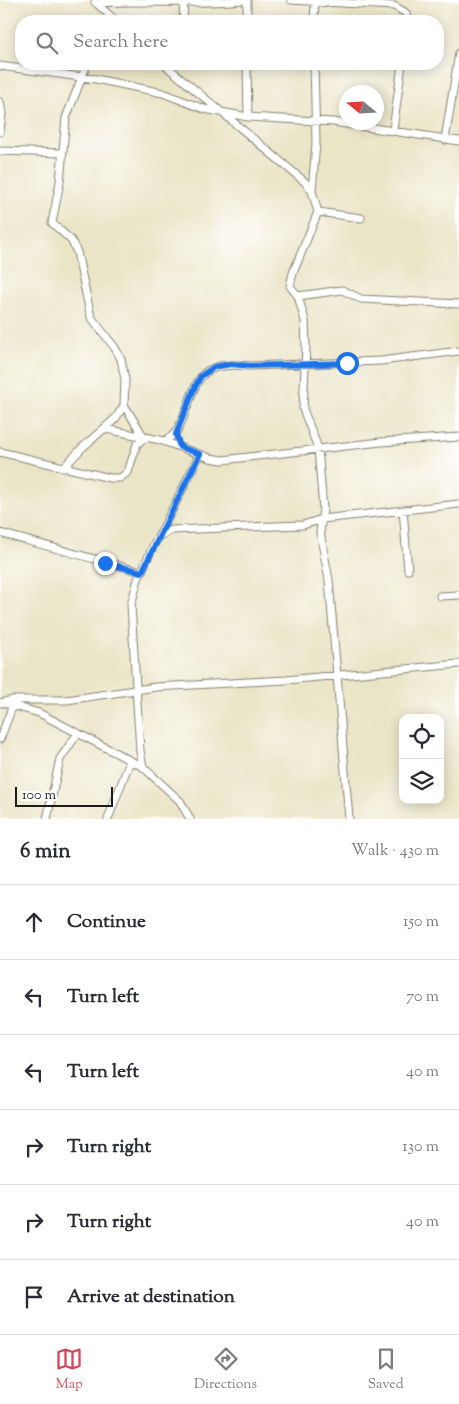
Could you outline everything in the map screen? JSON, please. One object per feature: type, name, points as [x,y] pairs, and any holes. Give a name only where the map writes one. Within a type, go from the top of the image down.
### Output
[{"type":"street","points":[[94,1],[184,2],[243,0]]},
{"type":"street","points":[[247,0],[247,15]]},
{"type":"street","points":[[290,0],[371,3],[394,6],[403,10],[406,15]]},
{"type":"street","points":[[94,1],[106,15]]},
{"type":"street","points":[[314,1],[314,15]]},
{"type":"street","points":[[183,15],[184,2]]},
{"type":"street","points":[[445,140],[456,85],[459,53]]},
{"type":"street","points":[[0,66],[15,68]]},
{"type":"street","points":[[30,70],[82,77],[162,93],[220,112],[248,117],[315,121],[393,130],[459,141]]},
{"type":"street","points":[[85,70],[66,118],[60,182],[52,223],[71,240],[80,261],[91,317],[115,348],[121,359],[125,380],[124,405],[144,438]]},
{"type":"street","points":[[172,70],[305,182],[312,191]]},
{"type":"street","points":[[247,70],[248,117]]},
{"type":"street","points":[[314,70],[315,121],[312,191],[318,212],[290,281],[290,286],[298,296],[305,321],[303,409],[318,448],[323,509],[320,532],[329,580],[349,819]]},
{"type":"street","points":[[393,130],[401,70]]},
{"type":"street","points":[[0,102],[2,113],[0,132]]},
{"type":"street","points":[[0,151],[62,152]]},
{"type":"street","points":[[318,212],[362,218]]},
{"type":"street","points":[[298,296],[342,290],[361,299],[459,304]]},
{"type":"street","points":[[164,441],[176,434],[197,381],[214,367],[231,364],[250,366],[381,361],[459,351]]},
{"type":"street","points":[[63,468],[83,447],[106,429],[124,405]]},
{"type":"street","points":[[106,429],[164,441],[222,460],[318,448],[459,437]]},
{"type":"street","points":[[176,434],[180,447]]},
{"type":"street","points":[[0,452],[63,468],[110,478],[120,478],[128,472],[137,444],[144,438]]},
{"type":"street","points":[[143,767],[140,751],[130,605],[142,572],[200,454]]},
{"type":"street","points":[[159,536],[172,530],[303,525],[322,519],[459,504]]},
{"type":"street","points":[[403,510],[408,570]]},
{"type":"street","points":[[0,533],[142,572]]},
{"type":"street","points":[[440,596],[459,595]]},
{"type":"street","points":[[2,703],[26,700],[66,700],[156,687],[286,680],[459,664]]},
{"type":"street","points":[[0,739],[17,706],[26,700]]},
{"type":"street","points":[[2,703],[39,713],[143,767],[180,801],[190,819]]},
{"type":"street","points":[[47,819],[60,759],[78,733]]},
{"type":"street","points":[[108,819],[131,762],[140,751]]},
{"type":"route","points":[[105,563],[142,572],[151,550],[200,454],[180,447],[176,434],[197,381],[207,371],[222,364],[250,366],[347,363]]}]
